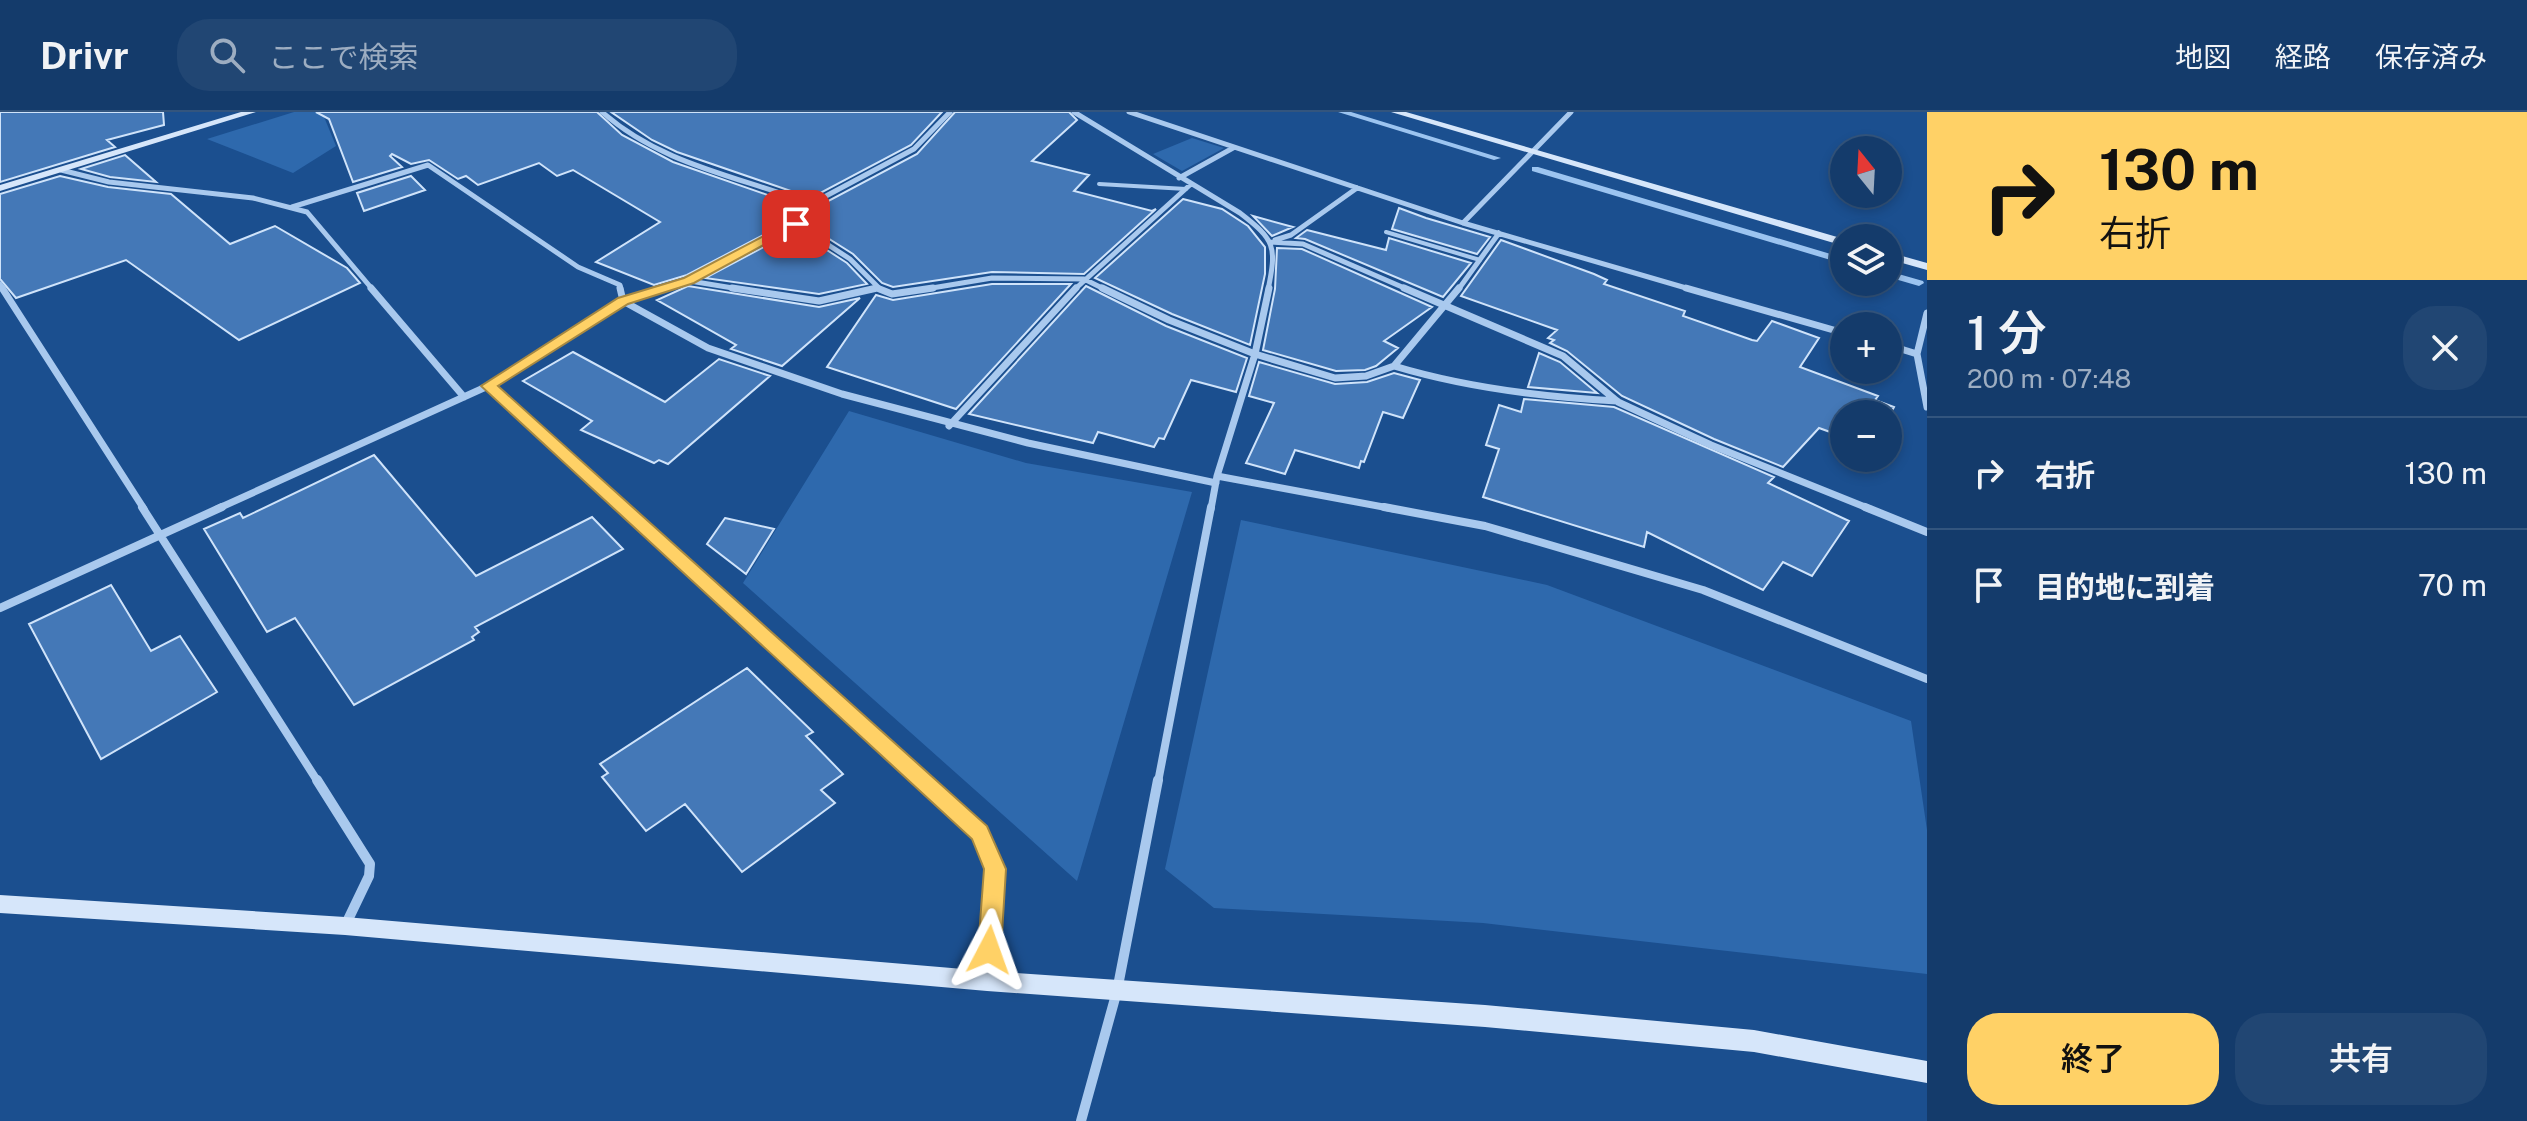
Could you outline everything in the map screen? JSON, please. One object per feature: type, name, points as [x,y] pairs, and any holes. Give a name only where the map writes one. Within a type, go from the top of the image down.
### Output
[{"type":"street","points":[[0,188],[251,112]]},
{"type":"street","points":[[602,112],[644,144],[681,163],[776,189],[811,204]]},
{"type":"street","points":[[0,608],[488,386],[623,301],[689,280],[796,224],[811,204],[914,149],[950,112]]},
{"type":"street","points":[[1074,112],[1179,178],[1188,187],[1240,213],[1265,232],[1275,257],[1255,354],[1217,479],[1117,991],[1081,1121]]},
{"type":"street","points":[[1129,112],[1463,223],[1830,329]]},
{"type":"street","points":[[1396,112],[1830,239]]},
{"type":"street","points":[[1463,223],[1571,112]]},
{"type":"street","points":[[1179,178],[1233,148]]},
{"type":"street","points":[[292,207],[428,165],[578,267],[620,285],[623,301]]},
{"type":"street","points":[[61,170],[98,181],[226,193],[307,212],[464,397]]},
{"type":"street","points":[[949,426],[1084,279],[1188,187]]},
{"type":"street","points":[[1270,242],[1291,235],[1357,188]]},
{"type":"street","points":[[796,224],[850,259],[877,288],[892,294],[992,278],[1084,279],[1169,320],[1255,354],[1335,378],[1366,376],[1394,366],[1446,306],[1499,233]]},
{"type":"street","points":[[1270,242],[1303,244],[1563,356],[1618,402],[1711,445],[1927,532]]},
{"type":"street","points":[[1902,259],[1927,267]]},
{"type":"street","points":[[689,280],[819,301],[877,288]]},
{"type":"street","points":[[0,284],[370,864],[369,876],[345,926]]},
{"type":"street","points":[[623,301],[717,352],[949,426],[1039,448],[1485,526],[1703,590],[1927,679]]},
{"type":"street","points":[[1927,313],[1917,354],[1927,407]]},
{"type":"street","points":[[1902,349],[1917,354]]},
{"type":"street","points":[[1394,366],[1447,383],[1520,396],[1618,402]]},
{"type":"street","points":[[488,386],[980,833],[995,869],[987,981]]},
{"type":"street","points":[[0,904],[345,926],[987,981],[1485,1016],[1754,1041],[1927,1072]]},
{"type":"lane","points":[[1099,184],[1188,187]]},
{"type":"lane","points":[[1386,232],[1480,260]]},
{"type":"shaded area","points":[[294,112],[322,112],[336,146],[293,173],[207,139]]},
{"type":"shaded area","points":[[1192,138],[1224,148],[1182,171],[1153,154]]},
{"type":"shaded area","points":[[849,411],[1026,463],[1192,492],[1077,881],[743,583]]},
{"type":"shaded area","points":[[1241,520],[1547,585],[1911,721],[1927,830],[1927,974],[1483,923],[1214,908],[1165,869]]},
{"type":"building","points":[[0,112],[163,112],[164,125],[107,140],[115,147],[0,182]]},
{"type":"building","points":[[316,112],[597,112],[622,135],[673,162],[802,207],[792,220],[687,275],[654,285],[596,262],[660,222],[573,170],[557,176],[539,163],[478,185],[466,176],[458,179],[429,160],[411,164],[392,154],[390,156],[402,167],[353,182],[329,119]]},
{"type":"building","points":[[611,112],[942,112],[911,145],[811,198],[677,152],[652,140]]},
{"type":"building","points":[[955,112],[1069,112],[1077,120],[1032,161],[1089,175],[1074,191],[1152,211],[1156,209],[1084,274],[992,272],[893,287],[882,283],[853,254],[804,223],[815,208],[917,154]]},
{"type":"building","points":[[125,155],[156,182],[110,177],[81,169]]},
{"type":"building","points":[[60,176],[108,187],[171,194],[230,244],[275,226],[347,268],[360,283],[239,340],[126,260],[16,298],[0,279],[0,194]]},
{"type":"building","points":[[411,176],[425,190],[364,211],[357,193]]},
{"type":"building","points":[[1183,199],[1222,209],[1248,226],[1265,247],[1265,274],[1250,345],[1172,314],[1095,278]]},
{"type":"building","points":[[1399,208],[1490,237],[1477,254],[1392,229]]},
{"type":"building","points":[[1253,216],[1293,227],[1272,236]]},
{"type":"building","points":[[796,230],[847,263],[867,284],[819,294],[705,278]]},
{"type":"building","points":[[1307,230],[1386,250],[1389,238],[1471,263],[1443,297],[1305,239],[1296,238]]},
{"type":"building","points":[[1501,240],[1594,274],[1607,280],[1604,284],[1685,311],[1683,316],[1752,340],[1757,341],[1772,321],[1819,338],[1800,367],[1830,378],[1830,384],[1846,384],[1878,396],[1875,400],[1830,400],[1830,432],[1819,428],[1783,467],[1622,396],[1567,351],[1550,343],[1554,340],[1548,338],[1557,330],[1461,296]]},
{"type":"building","points":[[1277,248],[1302,249],[1432,307],[1384,341],[1398,348],[1376,366],[1365,370],[1336,371],[1263,350],[1275,289]]},
{"type":"building","points":[[992,284],[1071,284],[956,409],[827,367],[876,295],[893,300]]},
{"type":"building","points":[[688,286],[819,307],[860,298],[782,366],[731,349],[736,345],[657,300]]},
{"type":"building","points":[[1086,286],[1166,326],[1247,358],[1236,392],[1191,380],[1164,439],[1159,438],[1154,447],[1098,432],[1093,443],[969,414]]},
{"type":"building","points":[[573,352],[665,402],[719,359],[770,376],[668,464],[659,460],[654,463],[581,430],[592,421],[523,381]]},
{"type":"building","points":[[1539,353],[1560,362],[1597,393],[1528,387]]},
{"type":"building","points":[[1259,362],[1335,384],[1367,382],[1394,373],[1420,380],[1403,418],[1383,412],[1359,468],[1295,450],[1285,474],[1246,463],[1274,403],[1249,396]]},
{"type":"building","points":[[1524,399],[1614,407],[1774,477],[1768,483],[1849,521],[1812,576],[1783,562],[1763,590],[1647,532],[1644,547],[1483,497],[1499,449],[1486,445],[1499,405],[1521,412]]},
{"type":"building","points":[[374,455],[476,576],[592,517],[623,549],[475,627],[479,632],[472,637],[474,640],[354,705],[295,618],[267,632],[204,529],[240,513],[243,518]]},
{"type":"building","points":[[725,518],[774,529],[746,574],[707,544]]},
{"type":"building","points":[[111,585],[151,651],[180,636],[217,692],[101,759],[29,624]]},
{"type":"building","points":[[747,668],[813,732],[806,736],[843,774],[821,790],[835,803],[742,872],[685,804],[646,831],[602,777],[608,773],[600,764]]},
{"type":"waterway","points":[[1342,112],[1497,158]]},
{"type":"waterway","points":[[1535,169],[1830,257]]},
{"type":"waterway","points":[[1902,278],[1919,283]]},
{"type":"route","points":[[796,224],[689,280],[623,301],[488,386],[980,833],[995,869],[989,950]]}]
